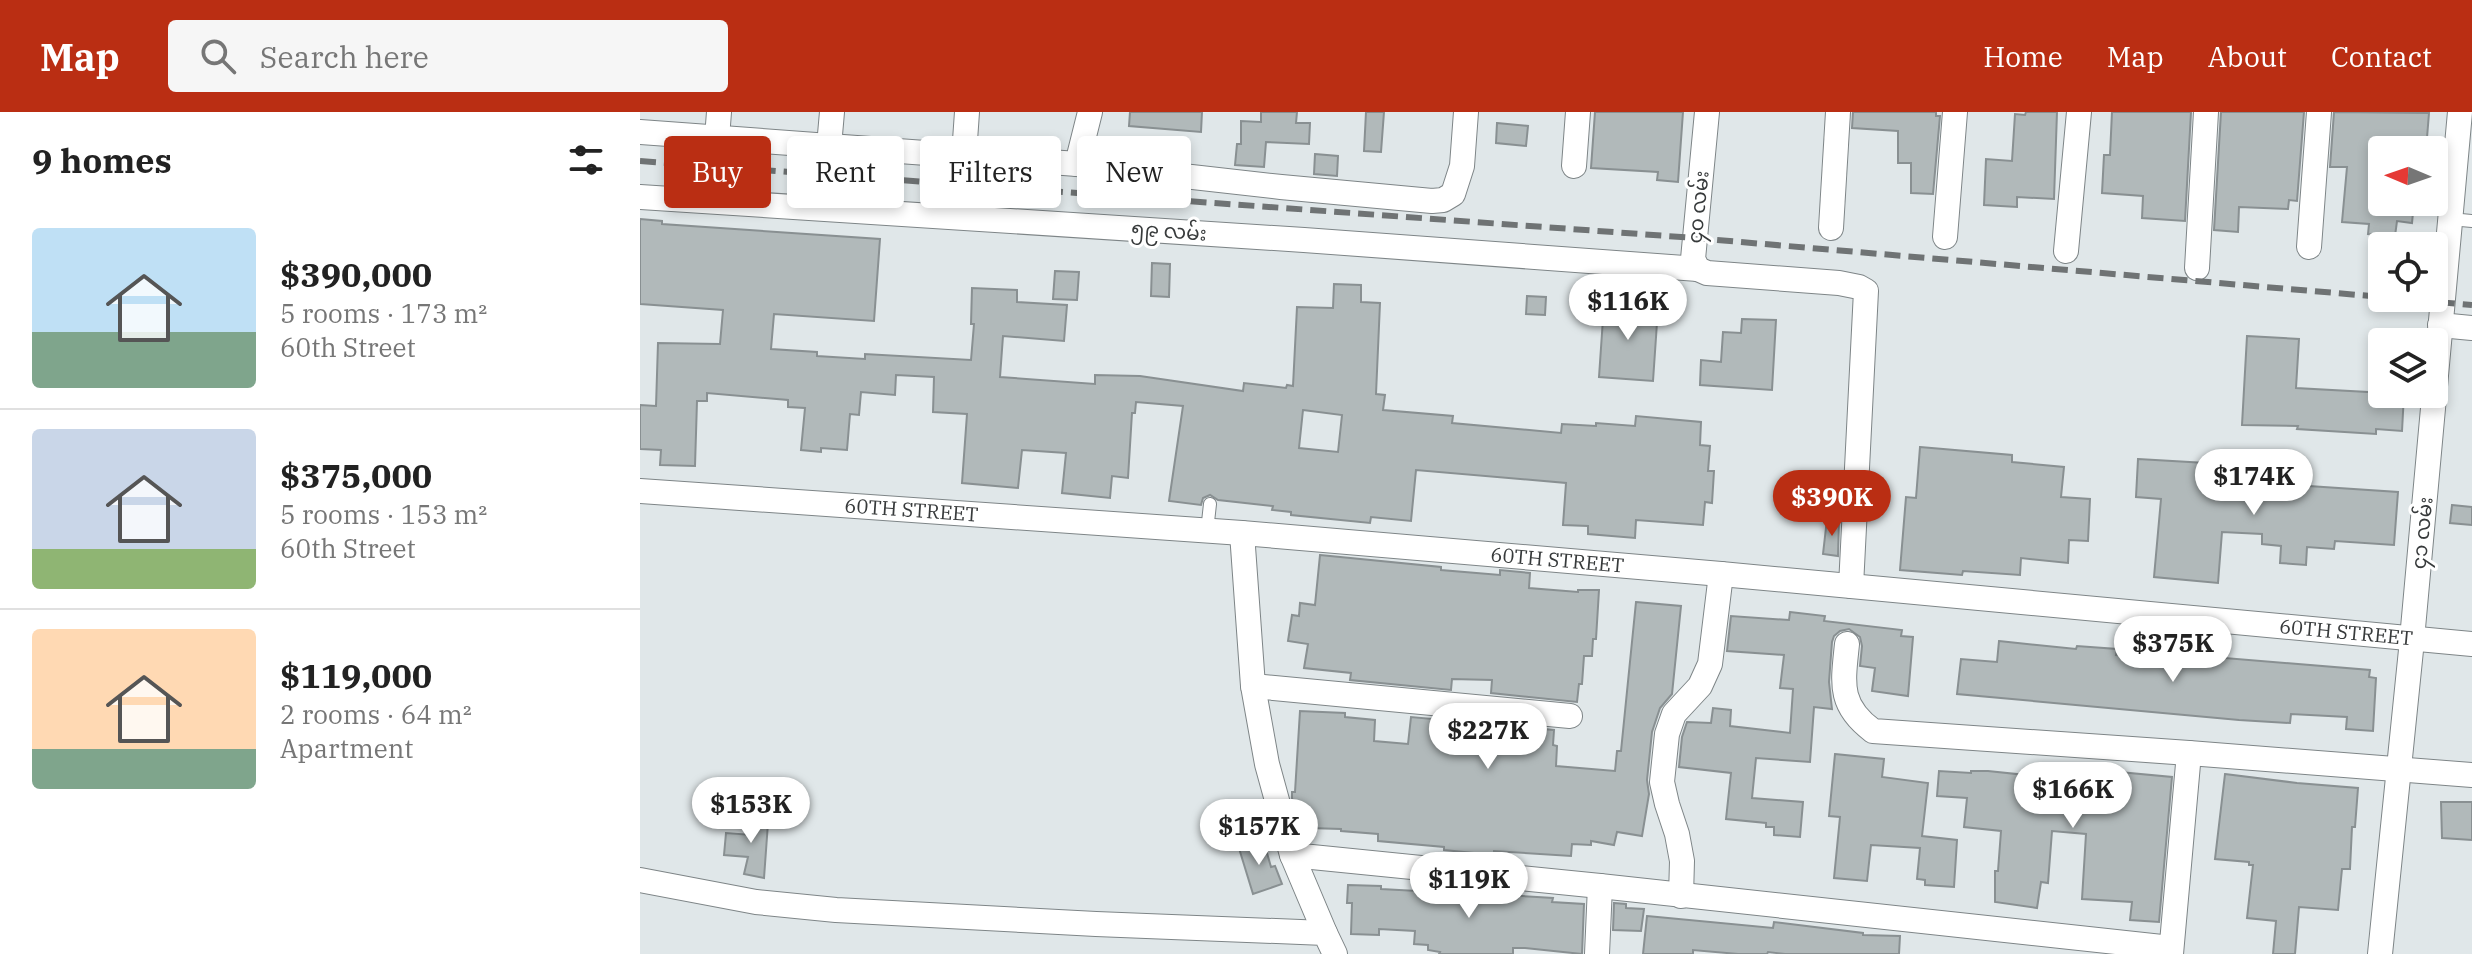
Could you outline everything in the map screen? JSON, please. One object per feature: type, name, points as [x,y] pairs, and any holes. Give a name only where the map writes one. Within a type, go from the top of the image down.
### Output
[{"type":"street","points":[[717,136],[719,112]]},
{"type":"street","points":[[830,136],[832,112]]},
{"type":"street","points":[[965,136],[967,112]]},
{"type":"street","points":[[1084,136],[1090,112]]},
{"type":"street","points":[[1191,177],[1443,200],[1453,194],[1462,166],[1466,112]]},
{"type":"street","points":[[1574,166],[1578,112]]},
{"type":"street","name":"၄၀ လမ်း","points":[[1707,112],[1693,249],[1693,259],[1698,269],[1707,273],[1852,285],[1863,288],[1867,295],[1851,586]]},
{"type":"street","points":[[1831,228],[1838,112]]},
{"type":"street","points":[[1945,237],[1955,112]]},
{"type":"street","points":[[2066,251],[2079,112]]},
{"type":"street","points":[[2197,268],[2206,112]]},
{"type":"street","points":[[2309,247],[2319,112]]},
{"type":"street","name":"၄၁ လမ်း","points":[[2380,954],[2440,325],[2461,220],[2460,112]]},
{"type":"street","points":[[640,132],[691,136]]},
{"type":"street","points":[[1061,163],[1077,164]]},
{"type":"street","name":"၅၉ လမ်း","points":[[640,197],[1698,269]]},
{"type":"street","points":[[2440,325],[2472,328]]},
{"type":"street","name":"60TH STREET","points":[[640,491],[1242,533],[2472,644]]},
{"type":"street","points":[[640,880],[756,902],[836,910],[1096,924],[1330,943],[1292,855],[1267,764],[1253,686],[1242,533]]},
{"type":"street","points":[[1681,896],[1682,861],[1662,782],[1667,734],[1674,714],[1700,686],[1710,664],[1721,574]]},
{"type":"street","points":[[1847,644],[1844,695],[1855,714],[1873,731],[2472,775]]},
{"type":"street","points":[[1253,686],[1570,716]]},
{"type":"street","points":[[1292,855],[1600,886],[2171,951],[2189,753]]},
{"type":"street","points":[[1597,954],[1600,886]]},
{"type":"lane","points":[[1207,531],[1210,504]]},
{"type":"building","points":[[1130,112],[1202,112],[1201,132],[1129,126]]},
{"type":"building","points":[[1261,112],[1297,112],[1296,123],[1310,123],[1309,144],[1266,142],[1264,167],[1235,165],[1237,144],[1241,144],[1241,121],[1261,122]]},
{"type":"building","points":[[1366,112],[1384,112],[1381,152],[1364,151]]},
{"type":"building","points":[[1595,112],[1683,112],[1678,182],[1657,180],[1658,172],[1591,168]]},
{"type":"building","points":[[1853,112],[1936,112],[1936,116],[1940,116],[1933,194],[1911,193],[1911,163],[1898,163],[1898,131],[1852,128]]},
{"type":"building","points":[[2026,112],[2057,112],[2054,199],[2017,197],[2017,207],[1984,205],[1986,159],[2012,161],[2015,114],[2025,115]]},
{"type":"building","points":[[2112,112],[2191,112],[2185,221],[2142,218],[2143,196],[2102,193],[2104,155],[2110,155]]},
{"type":"building","points":[[2221,112],[2304,112],[2297,201],[2289,200],[2288,209],[2239,207],[2238,232],[2214,230]]},
{"type":"building","points":[[2334,112],[2429,113],[2427,136],[2368,136],[2368,216],[2413,216],[2412,223],[2397,221],[2396,232],[2368,232],[2369,224],[2342,222],[2347,167],[2330,167]]},
{"type":"building","points":[[1497,123],[1528,126],[1526,146],[1496,143]]},
{"type":"building","points":[[1315,154],[1338,156],[1337,176],[1314,174]]},
{"type":"building","points":[[640,219],[662,221],[662,224],[880,239],[874,321],[774,314],[771,349],[865,359],[865,354],[971,360],[974,324],[971,324],[972,288],[1017,290],[1017,302],[1067,305],[1064,341],[1003,336],[1000,377],[1095,384],[1095,375],[1140,376],[1243,391],[1244,383],[1286,388],[1287,385],[1293,386],[1297,307],[1333,308],[1334,284],[1361,285],[1361,302],[1380,303],[1376,394],[1385,395],[1383,410],[1453,416],[1452,423],[1561,433],[1562,424],[1635,426],[1636,416],[1701,422],[1700,445],[1710,446],[1708,471],[1714,471],[1712,503],[1705,502],[1703,525],[1636,520],[1635,538],[1588,534],[1588,526],[1563,525],[1566,483],[1416,470],[1411,521],[1371,517],[1370,523],[1291,515],[1291,512],[1272,510],[1273,506],[1218,500],[1210,495],[1203,498],[1201,505],[1169,501],[1183,406],[1136,402],[1135,413],[1132,413],[1128,478],[1112,476],[1110,498],[1062,493],[1066,453],[1022,450],[1018,488],[962,483],[967,414],[933,412],[934,377],[896,375],[895,395],[861,392],[859,415],[850,414],[847,450],[801,450],[805,408],[788,407],[788,400],[707,393],[707,401],[697,401],[695,466],[660,465],[661,450],[640,449],[640,405],[656,406],[658,343],[720,344],[723,310],[640,304]],"holes":[[[1303,410],[1342,415],[1338,452],[1299,448]]]},
{"type":"building","points":[[1152,263],[1170,264],[1169,297],[1151,296]]},
{"type":"building","points":[[1055,271],[1079,272],[1077,300],[1053,299]]},
{"type":"building","points":[[1527,296],[1546,297],[1545,315],[1526,314]]},
{"type":"building","points":[[1604,304],[1658,308],[1653,381],[1599,377]]},
{"type":"building","points":[[1742,319],[1776,320],[1772,390],[1700,385],[1701,360],[1721,362],[1723,332],[1741,333]]},
{"type":"building","points":[[2247,336],[2299,339],[2296,388],[2368,392],[2368,408],[2403,408],[2402,431],[2376,429],[2376,434],[2297,429],[2298,426],[2242,425]]},
{"type":"building","points":[[1920,447],[2012,455],[2012,462],[2064,467],[2061,497],[2090,499],[2088,541],[2069,540],[2068,563],[2021,558],[2020,575],[1963,571],[1962,575],[1900,570],[1906,497],[1916,498]]},
{"type":"building","points":[[2138,459],[2206,463],[2205,479],[2398,492],[2394,545],[2335,541],[2334,549],[2307,547],[2306,565],[2280,563],[2281,546],[2262,544],[2262,534],[2222,532],[2218,583],[2154,577],[2161,499],[2136,497]]},
{"type":"building","points":[[2452,505],[2472,507],[2472,525],[2450,523]]},
{"type":"building","points":[[1827,519],[1839,520],[1838,556],[1823,554]]},
{"type":"building","points":[[1320,555],[1441,567],[1441,570],[1500,575],[1500,570],[1530,573],[1529,588],[1578,592],[1599,590],[1596,639],[1593,639],[1592,656],[1584,656],[1577,702],[1491,693],[1492,680],[1452,679],[1451,690],[1350,680],[1351,673],[1304,668],[1308,644],[1288,641],[1292,615],[1299,616],[1300,603],[1315,605]]},
{"type":"building","points":[[1636,602],[1681,606],[1672,694],[1660,708],[1652,732],[1647,780],[1649,794],[1642,836],[1617,832],[1614,845],[1591,841],[1591,845],[1572,844],[1571,856],[1494,851],[1494,855],[1378,841],[1378,834],[1309,828],[1309,817],[1297,816],[1292,792],[1295,792],[1300,711],[1345,713],[1345,717],[1375,720],[1374,741],[1408,744],[1411,717],[1554,730],[1556,766],[1615,771],[1617,751],[1621,751]]},
{"type":"building","points":[[1790,612],[1825,616],[1824,621],[1902,630],[1901,636],[1913,637],[1908,696],[1872,691],[1875,668],[1860,666],[1860,637],[1849,629],[1840,631],[1832,642],[1829,682],[1832,709],[1814,707],[1810,762],[1756,758],[1752,798],[1803,802],[1800,837],[1774,835],[1774,827],[1766,827],[1766,823],[1726,819],[1731,773],[1679,767],[1687,722],[1711,723],[1713,708],[1731,710],[1730,726],[1790,733],[1793,689],[1780,688],[1784,655],[1727,651],[1731,616],[1789,620]]},
{"type":"building","points":[[1999,641],[2076,649],[2077,646],[2117,649],[2116,655],[2165,660],[2165,653],[2370,670],[2369,677],[2376,678],[2373,731],[2346,729],[2347,717],[2291,714],[2290,723],[2239,720],[1957,694],[1961,659],[1997,662]]},
{"type":"building","points":[[1835,754],[1884,759],[1882,777],[1928,783],[1922,836],[1957,840],[1954,887],[1925,885],[1925,880],[1917,879],[1920,848],[1871,845],[1867,881],[1834,878],[1840,817],[1829,816]]},
{"type":"building","points":[[2055,766],[2172,777],[2159,922],[2130,920],[2132,902],[2082,899],[2086,834],[2052,831],[2048,883],[2041,882],[2037,908],[1995,902],[1995,871],[1998,871],[2001,831],[1964,827],[1967,798],[1937,796],[1939,771],[1988,771],[2054,778]]},
{"type":"building","points":[[2225,774],[2358,788],[2350,869],[2342,869],[2338,910],[2299,907],[2295,954],[2273,954],[2276,921],[2247,918],[2253,865],[2215,859]]},
{"type":"building","points":[[2441,802],[2472,802],[2472,840],[2442,838]]},
{"type":"building","points":[[758,808],[769,809],[764,878],[744,874],[748,857],[724,855],[726,833],[752,835]]},
{"type":"building","points":[[1263,839],[1271,867],[1275,866],[1282,884],[1253,894],[1238,845]]},
{"type":"building","points":[[1348,885],[1553,898],[1552,902],[1584,904],[1582,954],[1513,948],[1513,954],[1439,954],[1428,950],[1428,945],[1414,944],[1415,931],[1379,929],[1379,935],[1351,934],[1352,903],[1347,903]]},
{"type":"building","points":[[1614,903],[1626,904],[1626,908],[1644,909],[1641,931],[1613,930]]},
{"type":"building","points":[[1647,916],[1773,928],[1774,922],[1863,935],[1900,936],[1899,954],[1738,954],[1693,950],[1693,954],[1643,954]]},
{"type":"railway","points":[[640,161],[1694,238],[2368,296]]},
{"type":"railway","points":[[2448,303],[2472,305]]}]
